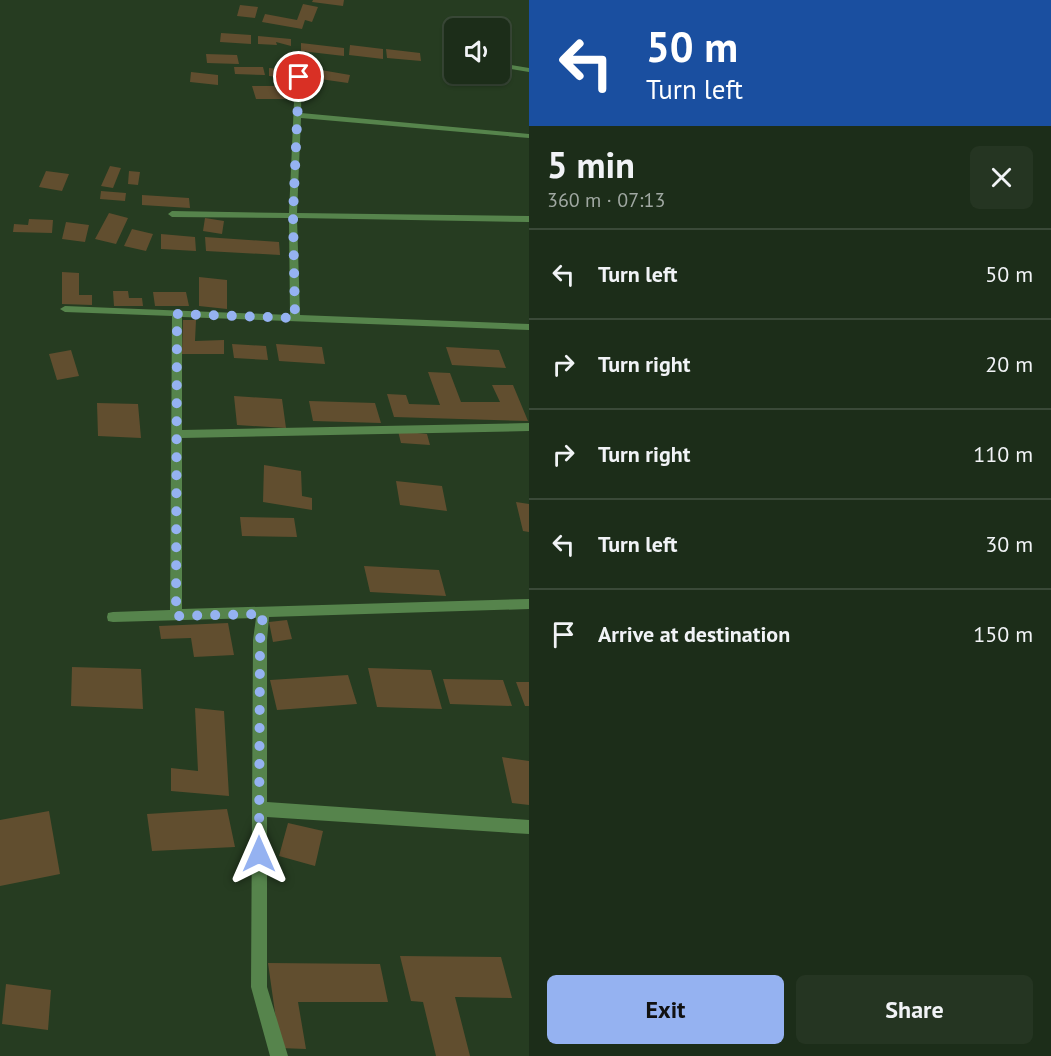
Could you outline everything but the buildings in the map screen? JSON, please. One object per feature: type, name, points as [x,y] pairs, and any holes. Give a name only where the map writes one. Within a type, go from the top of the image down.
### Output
[{"type":"street","points":[[295,318],[293,215],[299,57]]},
{"type":"street","points":[[510,66],[529,70]]},
{"type":"street","points":[[298,116],[529,136]]},
{"type":"street","points":[[172,214],[529,219]]},
{"type":"street","points":[[65,309],[529,327]]},
{"type":"street","points":[[176,616],[177,314]]},
{"type":"street","points":[[176,434],[529,427]]},
{"type":"street","points":[[113,617],[529,604]]},
{"type":"street","points":[[263,614],[260,640],[259,987],[279,1056]]},
{"type":"street","points":[[259,809],[529,827]]},
{"type":"route","points":[[259,854],[260,640],[263,614],[176,616],[177,314],[295,318],[293,215],[299,77]]}]
